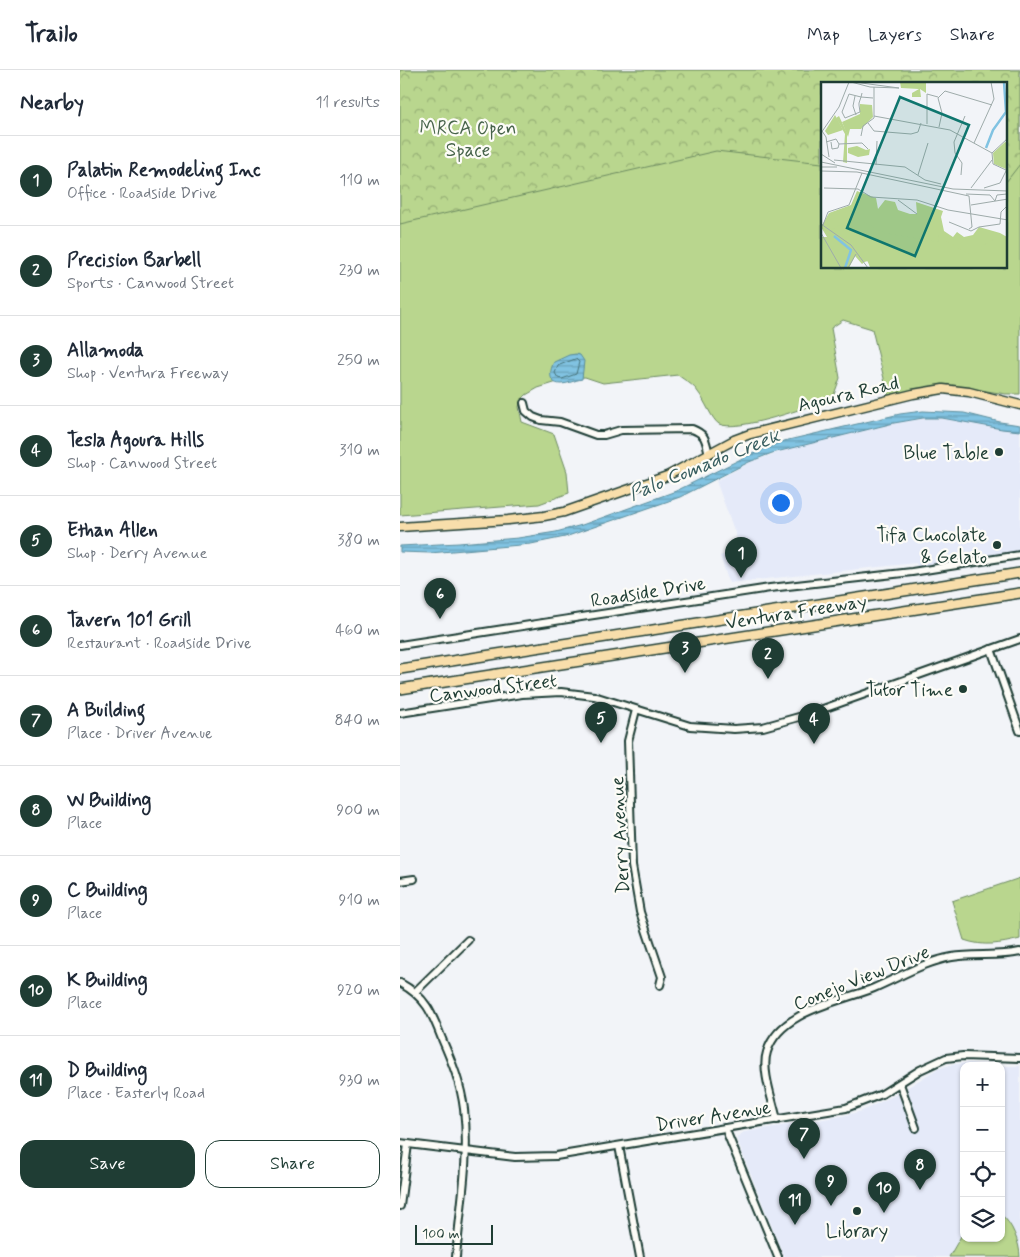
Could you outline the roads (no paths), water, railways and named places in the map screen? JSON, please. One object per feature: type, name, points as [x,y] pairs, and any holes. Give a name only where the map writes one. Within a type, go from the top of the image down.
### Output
[{"type":"highway","name":"Ventura Freeway","points":[[400,669],[1020,573]]},
{"type":"highway","name":"Ventura Freeway","points":[[400,689],[1020,593]]},
{"type":"main road","name":"Agoura Road","points":[[400,527],[508,520],[564,512],[667,476],[734,440],[750,434],[927,391],[958,390],[1020,405]]},
{"type":"street","points":[[524,403],[526,411],[533,417],[560,422],[596,435],[621,430],[692,429],[700,432],[705,438],[709,454]]},
{"type":"street","name":"Roadside Drive","points":[[400,645],[770,588],[912,572],[1020,555]]},
{"type":"street","name":"Canwood Street","points":[[400,713],[522,694],[574,693],[594,696],[675,722],[708,728],[734,730],[763,727],[806,715],[1020,639]]},
{"type":"street","points":[[991,649],[1020,732]]},
{"type":"street","name":"Derry Avenue","points":[[636,710],[628,742],[632,866],[640,912],[662,977],[660,986]]},
{"type":"street","points":[[400,881],[414,879]]},
{"type":"street","points":[[415,992],[468,940]]},
{"type":"street","name":"Conejo View Drive","points":[[777,1120],[765,1066],[766,1055],[769,1044],[775,1036],[798,1017],[871,989],[928,963],[952,957],[1006,955],[1020,952]]},
{"type":"street","points":[[400,984],[415,992],[425,1004],[437,1025],[457,1076],[464,1108],[466,1151],[456,1257]]},
{"type":"street","name":"Driver Avenue","points":[[400,1143],[506,1157],[537,1158],[846,1108],[882,1094],[920,1070],[946,1058],[963,1056],[1020,1058]]},
{"type":"street","points":[[900,1084],[916,1128]]},
{"type":"street","points":[[725,1128],[778,1257]]},
{"type":"street","points":[[400,1206],[408,1144]]},
{"type":"street","points":[[620,1146],[640,1257]]},
{"type":"water","points":[[576,354],[580,355],[584,361],[582,379],[564,384],[553,382],[551,368],[554,362]]},
{"type":"water","points":[[923,411],[964,413],[1020,425],[1020,431],[942,418],[923,418],[894,423],[772,453],[749,462],[680,497],[565,537],[531,544],[430,553],[400,552],[400,546],[518,538],[556,532],[582,525],[676,491],[747,456],[784,441],[900,414]]},
{"type":"place","name":"Blue Table","points":[[999,452]]},
{"type":"place","name":"Tifa Chocolate & Gelato","points":[[997,545]]},
{"type":"place","name":"Palatin Remodeling Inc","points":[[741,578]]},
{"type":"place","name":"Tavern 101 Grill","points":[[440,619]]},
{"type":"place","name":"Allamoda","points":[[685,673]]},
{"type":"place","name":"Precision Barbell","points":[[768,679]]},
{"type":"place","name":"Tutor Time","points":[[963,689]]},
{"type":"place","name":"Ethan Allen","points":[[601,743]]},
{"type":"place","name":"Tesla Agoura Hills","points":[[814,744]]},
{"type":"place","name":"A Building","points":[[804,1159]]},
{"type":"place","name":"W Building","points":[[920,1190]]},
{"type":"place","name":"C Building","points":[[831,1206]]},
{"type":"place","name":"Library","points":[[857,1211]]},
{"type":"place","name":"K Building","points":[[884,1213]]},
{"type":"place","name":"D Building","points":[[795,1225]]},
{"type":"park label","name":"MRCA Open Space","points":[[468,138]]},
{"type":"water label","name":"Palo Comado Creek","points":[[704,464]]}]
